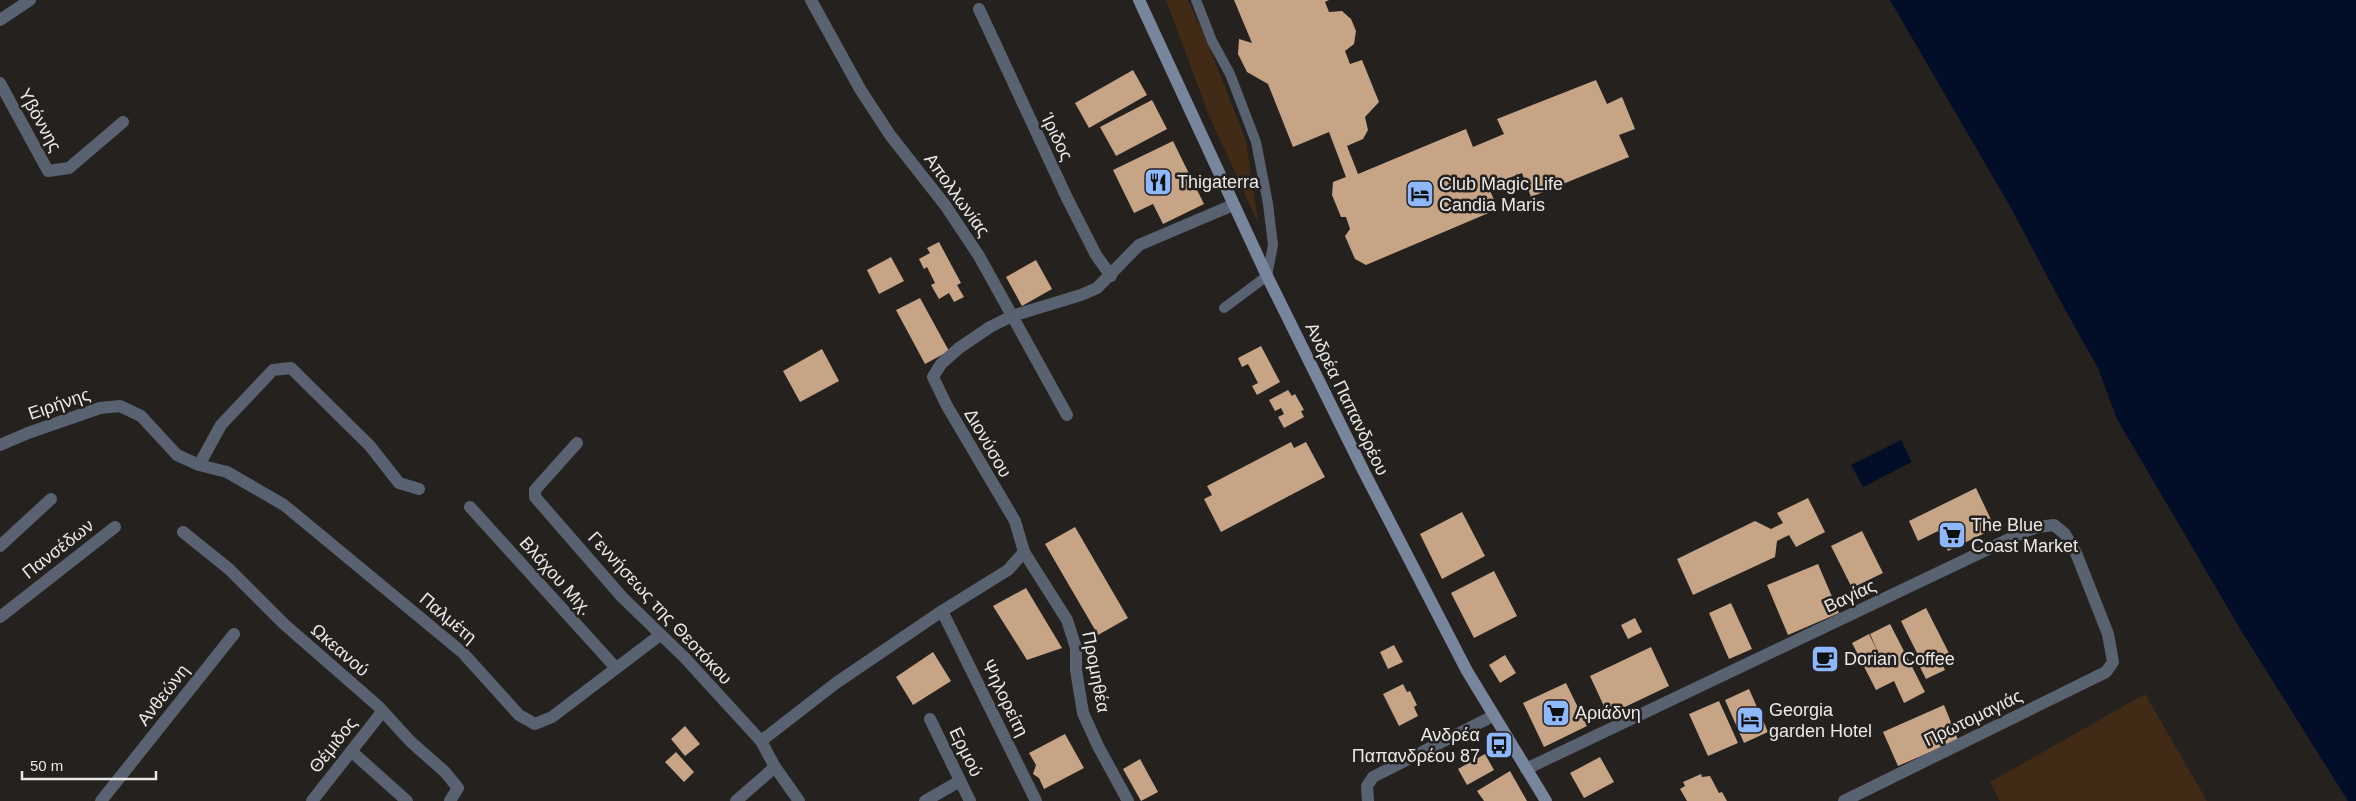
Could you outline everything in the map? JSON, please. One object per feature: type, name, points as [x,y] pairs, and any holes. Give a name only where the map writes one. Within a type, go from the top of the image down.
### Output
[{"type":"main road","name":"Ανδρέα Παπανδρέου","points":[[1139,0],[1233,205],[1363,470],[1467,671],[1546,801]]},
{"type":"street","points":[[0,20],[30,0]]},
{"type":"street","name":"Απολλωνίας","points":[[811,0],[860,89],[890,135],[945,205],[974,249],[1067,415]]},
{"type":"street","name":"Ίριδος","points":[[980,9],[1067,198],[1096,255],[1111,276]]},
{"type":"street","name":"Υβόννης","points":[[0,84],[48,171],[69,168],[123,122]]},
{"type":"street","name":"Διονύσου","points":[[1024,552],[1015,521],[947,406],[934,377],[941,364],[959,348],[1012,316],[1082,295],[1097,288],[1140,245],[1233,205]]},
{"type":"street","points":[[200,465],[221,425],[273,370],[291,368],[370,446],[398,483],[419,489]]},
{"type":"street","name":"Ειρήνης","points":[[0,445],[28,433],[100,408],[120,406],[141,416],[177,454],[200,465]]},
{"type":"street","name":"Γεννήσεως της Θεοτόκου","points":[[577,442],[535,490],[535,497],[622,597],[685,658],[761,741],[775,767],[798,801]]},
{"type":"street","name":"Παλμέτη","points":[[200,465],[227,472],[284,505],[463,653],[519,715],[535,724],[552,717],[660,635]]},
{"type":"street","points":[[0,546],[51,499]]},
{"type":"street","name":"Βλάχου Μιχ.","points":[[470,507],[616,668]]},
{"type":"street","name":"Βαγίας","points":[[1526,769],[2038,526],[2054,525],[2065,534],[2076,553],[2108,634],[2112,662]]},
{"type":"street","name":"Πανσέδων","points":[[0,617],[114,527]]},
{"type":"street","name":"Ωκεανού","points":[[183,532],[229,569],[284,624],[382,712],[445,772],[458,788],[450,801]]},
{"type":"street","points":[[761,741],[836,683],[942,611],[1008,570],[1024,552]]},
{"type":"street","name":"Προμηθέα","points":[[1024,552],[1067,620],[1076,648],[1076,670],[1083,713],[1098,746],[1128,801]]},
{"type":"street","name":"Ψηλορείτη","points":[[942,611],[1036,801]]},
{"type":"street","name":"Ανθεώνη","points":[[101,801],[234,634]]},
{"type":"street","name":"Πρωτομαγιάς","points":[[1844,801],[2091,680],[2106,672],[2112,662]]},
{"type":"street","name":"Θέμιδος","points":[[312,801],[382,712]]},
{"type":"street","points":[[1368,801],[1367,786],[1373,777],[1493,716]]},
{"type":"street","name":"Ερμού","points":[[930,719],[970,801]]},
{"type":"street","points":[[351,751],[407,801]]},
{"type":"street","points":[[736,801],[775,767]]},
{"type":"street","points":[[925,801],[960,781]]},
{"type":"lane","points":[[1196,0],[1212,41],[1230,74],[1256,142],[1268,204],[1273,245],[1267,276],[1224,308]]},
{"type":"shaded area","points":[[1166,0],[1188,0],[1207,41],[1246,141],[1258,223],[1208,113]]},
{"type":"shaded area","points":[[2145,694],[2207,801],[2000,801],[1990,782]]},
{"type":"water","points":[[1890,0],[2356,0],[2356,801],[2348,801],[2242,632],[2117,419],[2098,368],[2011,208]]},
{"type":"water","points":[[1901,440],[1912,462],[1863,487],[1851,465]]},
{"type":"building","points":[[1234,0],[1329,0],[1325,2],[1329,12],[1342,11],[1351,19],[1356,31],[1354,44],[1345,51],[1350,64],[1362,60],[1379,102],[1365,117],[1368,130],[1363,139],[1347,146],[1358,174],[1466,129],[1473,147],[1504,134],[1497,119],[1596,80],[1607,104],[1622,97],[1635,129],[1619,135],[1629,157],[1531,197],[1522,173],[1488,186],[1498,209],[1366,265],[1355,259],[1345,236],[1350,229],[1346,217],[1341,217],[1332,195],[1333,182],[1346,177],[1329,132],[1293,147],[1268,84],[1247,72],[1238,54],[1239,39],[1252,43]]},
{"type":"building","points":[[1133,70],[1147,95],[1089,128],[1075,103]]},
{"type":"building","points":[[1152,100],[1167,129],[1116,156],[1100,127]]},
{"type":"building","points":[[1173,141],[1204,204],[1163,224],[1153,204],[1134,213],[1113,170]]},
{"type":"building","points":[[939,242],[961,283],[957,285],[964,297],[954,302],[949,293],[939,299],[931,285],[935,283],[927,267],[924,269],[919,259],[930,253],[927,248]]},
{"type":"building","points":[[891,257],[904,281],[879,294],[867,270]]},
{"type":"building","points":[[1036,260],[1052,289],[1022,306],[1006,277]]},
{"type":"building","points":[[920,298],[949,351],[925,364],[896,310]]},
{"type":"building","points":[[1261,346],[1280,382],[1257,395],[1252,386],[1258,383],[1248,364],[1242,367],[1238,358]]},
{"type":"building","points":[[822,349],[839,381],[800,402],[783,371]]},
{"type":"building","points":[[1288,390],[1292,396],[1295,394],[1304,410],[1301,411],[1304,417],[1284,428],[1278,417],[1284,414],[1281,408],[1275,411],[1269,400]]},
{"type":"building","points":[[1291,442],[1294,448],[1306,442],[1325,477],[1221,532],[1204,499],[1212,495],[1207,486]]},
{"type":"building","points":[[1976,488],[1995,528],[1948,551],[1938,531],[1918,541],[1909,521]]},
{"type":"building","points":[[1808,498],[1825,532],[1796,547],[1789,535],[1777,541],[1775,557],[1693,595],[1677,559],[1755,521],[1771,529],[1783,523],[1777,513]]},
{"type":"building","points":[[1462,512],[1485,556],[1442,579],[1420,534]]},
{"type":"building","points":[[1075,527],[1128,618],[1098,635],[1045,544]]},
{"type":"building","points":[[1862,531],[1883,573],[1852,588],[1831,546]]},
{"type":"building","points":[[1818,564],[1839,613],[1788,635],[1767,585]]},
{"type":"building","points":[[1494,571],[1517,616],[1474,638],[1451,593]]},
{"type":"building","points":[[1026,588],[1062,648],[1027,660],[993,606]]},
{"type":"building","points":[[1731,603],[1752,649],[1729,659],[1709,613]]},
{"type":"building","points":[[1926,608],[1953,661],[1943,666],[1945,670],[1926,679],[1917,661],[1920,659],[1901,621]]},
{"type":"building","points":[[1635,618],[1642,632],[1628,639],[1621,625]]},
{"type":"building","points":[[1890,624],[1925,692],[1904,703],[1894,681],[1876,690],[1852,643],[1869,634],[1879,654],[1870,634]]},
{"type":"building","points":[[1394,645],[1403,662],[1388,669],[1380,652]]},
{"type":"building","points":[[1651,647],[1669,686],[1608,715],[1590,676]]},
{"type":"building","points":[[933,652],[951,681],[913,705],[896,677]]},
{"type":"building","points":[[1505,655],[1516,673],[1500,683],[1489,665]]},
{"type":"building","points":[[1566,683],[1587,726],[1544,747],[1523,703]]},
{"type":"building","points":[[1403,684],[1407,692],[1410,691],[1417,705],[1414,707],[1418,716],[1399,726],[1383,694]]},
{"type":"building","points":[[1749,689],[1768,732],[1744,743],[1725,700]]},
{"type":"building","points":[[1719,701],[1738,743],[1708,756],[1689,714]]},
{"type":"building","points":[[1944,705],[1958,740],[1898,766],[1883,732]]},
{"type":"building","points":[[685,726],[700,744],[685,756],[671,739]]},
{"type":"building","points":[[1065,734],[1084,768],[1044,789],[1039,778],[1033,774],[1036,765],[1029,753]]},
{"type":"building","points":[[676,752],[694,772],[684,782],[665,762]]},
{"type":"building","points":[[1485,754],[1494,770],[1467,785],[1458,769]]},
{"type":"building","points":[[1600,757],[1614,782],[1584,798],[1570,773]]},
{"type":"building","points":[[1140,759],[1158,792],[1141,801],[1123,769]]},
{"type":"building","points":[[1510,771],[1527,801],[1484,801],[1477,791]]},
{"type":"building","points":[[1701,774],[1702,777],[1710,776],[1719,793],[1722,792],[1727,801],[1687,801],[1680,789],[1685,786],[1683,782]]},
{"type":"place","name":"Thigaterra","points":[[1158,182]]},
{"type":"place","name":"Club Magic Life Candia Maris","points":[[1420,194]]},
{"type":"place","name":"The Blue Coast Market","points":[[1952,535]]},
{"type":"place","name":"Dorian Coffee","points":[[1825,659]]},
{"type":"place","name":"Αριάδνη","points":[[1556,713]]},
{"type":"place","name":"Georgia garden Hotel","points":[[1750,720]]},
{"type":"place","name":"Ανδρέα Παπανδρέου 87","points":[[1499,745]]}]
